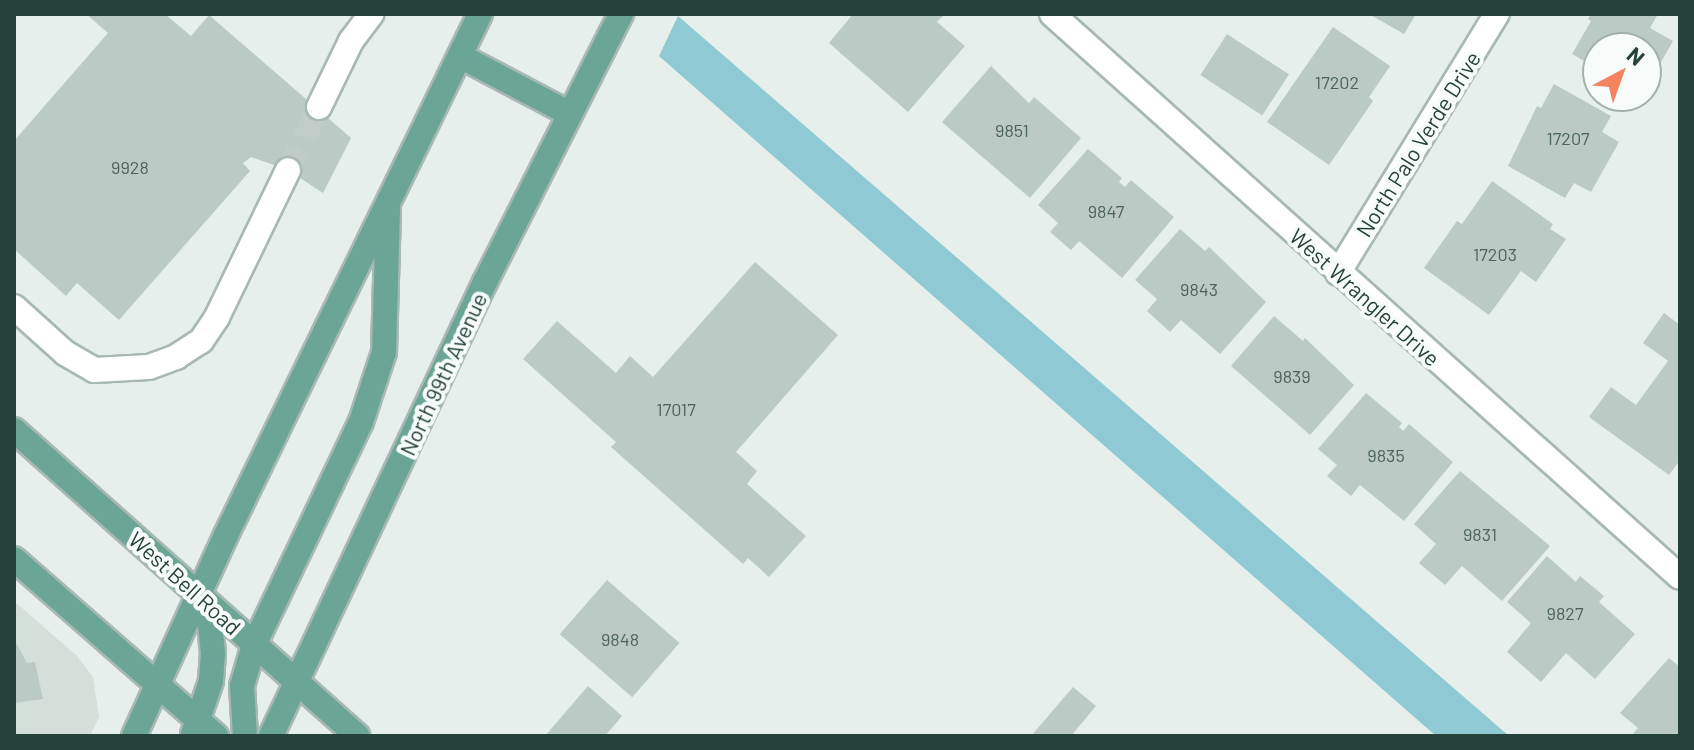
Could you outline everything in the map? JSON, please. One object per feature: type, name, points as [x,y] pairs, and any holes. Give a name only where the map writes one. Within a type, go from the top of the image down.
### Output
[{"type":"main road","points":[[134,736],[388,198],[480,14]]},
{"type":"main road","name":"North 99th Avenue","points":[[271,736],[485,282],[621,14]]},
{"type":"main road","points":[[460,56],[570,114]]},
{"type":"main road","points":[[245,736],[242,686],[254,645],[361,422],[384,352],[388,198]]},
{"type":"main road","name":"West Bell Road","points":[[14,430],[357,736]]},
{"type":"main road","points":[[14,559],[158,685],[203,731]]},
{"type":"main road","points":[[199,595],[210,626],[213,653],[203,731]]},
{"type":"street","points":[[319,107],[351,41],[371,14]]},
{"type":"street","name":"West Wrangler Drive","points":[[1052,14],[1680,577]]},
{"type":"street","name":"North Palo Verde Drive","points":[[1338,273],[1497,14]]},
{"type":"street","points":[[14,307],[65,353],[94,370],[149,367],[176,357],[201,341],[217,317],[288,170]]},
{"type":"shaded area","points":[[14,601],[77,656],[93,677],[99,717],[90,736],[14,736]]},
{"type":"water","points":[[678,16],[1509,736],[1436,736],[659,56]]},
{"type":"building","points":[[86,14],[165,14],[191,36],[209,15],[351,138],[323,193],[288,170],[251,157],[243,163],[250,171],[119,320],[77,283],[66,296],[14,249],[14,141],[108,33]]},
{"type":"building","points":[[853,14],[940,14],[943,16],[937,22],[965,46],[908,112],[829,43]]},
{"type":"building","points":[[1369,14],[1416,14],[1404,34]]},
{"type":"building","points":[[1591,14],[1658,14],[1650,28],[1657,32],[1585,32],[1591,21],[1588,19]]},
{"type":"building","points":[[1333,27],[1390,66],[1369,97],[1373,101],[1329,165],[1267,122]]},
{"type":"building","points":[[1227,34],[1289,74],[1262,115],[1200,75]]},
{"type":"building","points":[[1662,35],[1673,41],[1662,60]]},
{"type":"building","points":[[1582,37],[1582,60],[1572,54]]},
{"type":"building","points":[[991,66],[1029,103],[1034,97],[1081,138],[1030,198],[942,122]]},
{"type":"building","points":[[1554,84],[1582,100],[1582,112],[1604,112],[1611,116],[1602,132],[1619,142],[1591,192],[1574,183],[1565,198],[1508,166],[1537,106],[1541,108]]},
{"type":"building","points":[[1088,149],[1122,178],[1119,182],[1125,187],[1131,180],[1174,217],[1122,278],[1079,241],[1071,250],[1050,232],[1058,223],[1038,205]]},
{"type":"building","points":[[1492,181],[1553,224],[1550,229],[1566,239],[1536,282],[1521,271],[1489,315],[1424,268],[1457,221],[1462,224]]},
{"type":"building","points":[[1180,229],[1205,251],[1209,247],[1266,302],[1220,354],[1181,320],[1170,332],[1147,311],[1157,299],[1135,280]]},
{"type":"building","points":[[755,262],[838,335],[736,452],[757,471],[747,484],[806,536],[769,577],[748,558],[743,564],[611,447],[616,442],[523,359],[557,321],[616,373],[630,356],[653,377]]},
{"type":"building","points":[[1664,313],[1680,325],[1680,460],[1669,475],[1589,417],[1611,387],[1636,405],[1668,361],[1643,343]]},
{"type":"building","points":[[1274,316],[1303,341],[1305,338],[1354,385],[1310,435],[1231,366]]},
{"type":"building","points":[[1366,393],[1402,423],[1399,427],[1403,431],[1409,424],[1453,462],[1404,521],[1360,485],[1351,496],[1327,476],[1337,465],[1318,449]]},
{"type":"building","points":[[1460,471],[1550,546],[1502,601],[1462,566],[1445,585],[1419,563],[1436,544],[1414,524]]},
{"type":"building","points":[[1547,556],[1576,582],[1580,576],[1604,596],[1599,602],[1635,634],[1595,679],[1566,653],[1541,682],[1507,652],[1531,623],[1507,602]]},
{"type":"building","points":[[607,580],[679,643],[632,697],[560,634]]},
{"type":"building","points":[[14,639],[27,663],[35,662],[43,699],[14,703]]},
{"type":"building","points":[[1669,658],[1680,667],[1680,736],[1631,736],[1638,728],[1620,713]]},
{"type":"building","points":[[588,686],[622,716],[605,736],[545,736]]},
{"type":"building","points":[[1073,687],[1096,706],[1071,736],[1031,736]]},
{"type":"tunnel","points":[[288,170],[319,107]]}]
